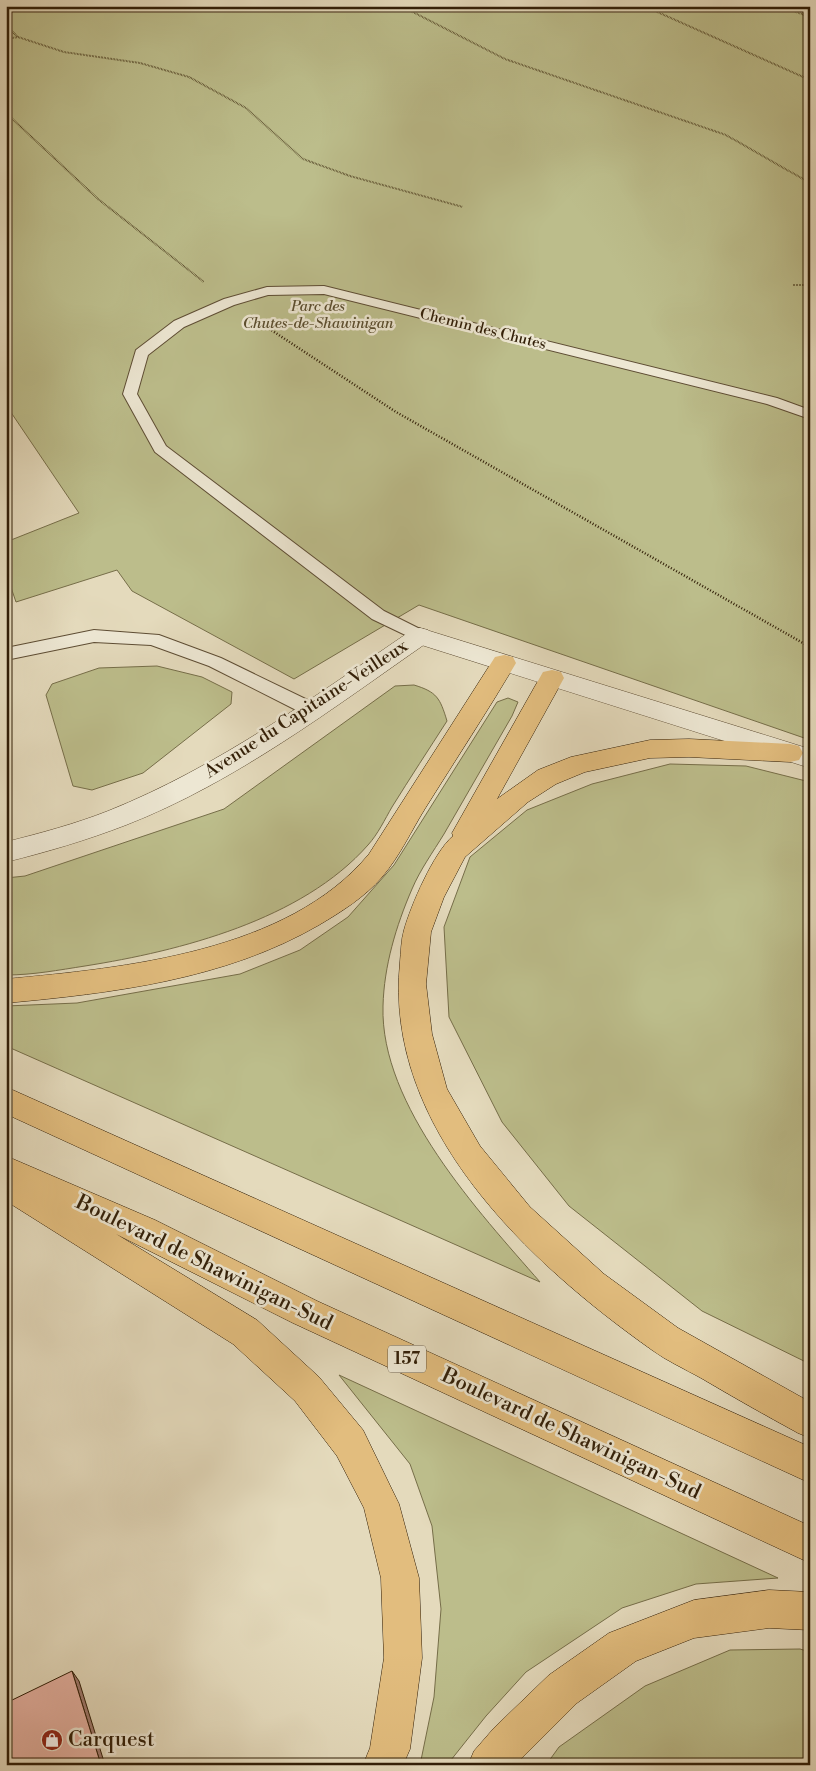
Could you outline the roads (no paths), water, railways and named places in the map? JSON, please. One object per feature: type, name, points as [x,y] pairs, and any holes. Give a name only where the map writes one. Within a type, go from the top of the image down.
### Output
[{"type":"main road","points":[[6,991],[123,978],[180,968],[286,932],[328,906],[364,877],[388,846],[504,663]]},
{"type":"main road","points":[[552,678],[430,897],[417,932],[412,984],[417,1034],[433,1092],[469,1156],[519,1217],[592,1286],[666,1340],[810,1421]]},
{"type":"main road","points":[[456,850],[519,795],[546,777],[580,764],[650,749],[689,748],[800,756]]},
{"type":"main road","points":[[6,1100],[810,1464]]},
{"type":"main road","name":"Boulevard de Shawinigan-Sud","points":[[6,1170],[144,1232],[305,1312],[662,1475],[810,1545]]},
{"type":"main road","points":[[6,1184],[245,1332],[307,1389],[350,1444],[381,1504],[400,1578],[404,1658],[390,1749],[383,1765]]},
{"type":"main road","points":[[488,1765],[508,1742],[563,1689],[623,1647],[694,1619],[769,1609],[810,1611]]},
{"type":"street","name":"Avenue du Capitaine-Veilleux","points":[[6,852],[43,844],[124,815],[211,772],[312,710],[420,636],[800,756]]},
{"type":"lane","name":"Chemin des Chutes","points":[[420,636],[378,615],[160,449],[130,394],[141,353],[179,324],[229,302],[267,292],[324,290],[772,401],[810,415]]},
{"type":"lane","points":[[6,654],[94,636],[153,639],[215,662],[312,710]]},
{"type":"place","name":"Carquest","points":[[52,1740]]},
{"type":"park label","name":"Parc des Chutes-de-Shawinigan","points":[[318,314]]}]
